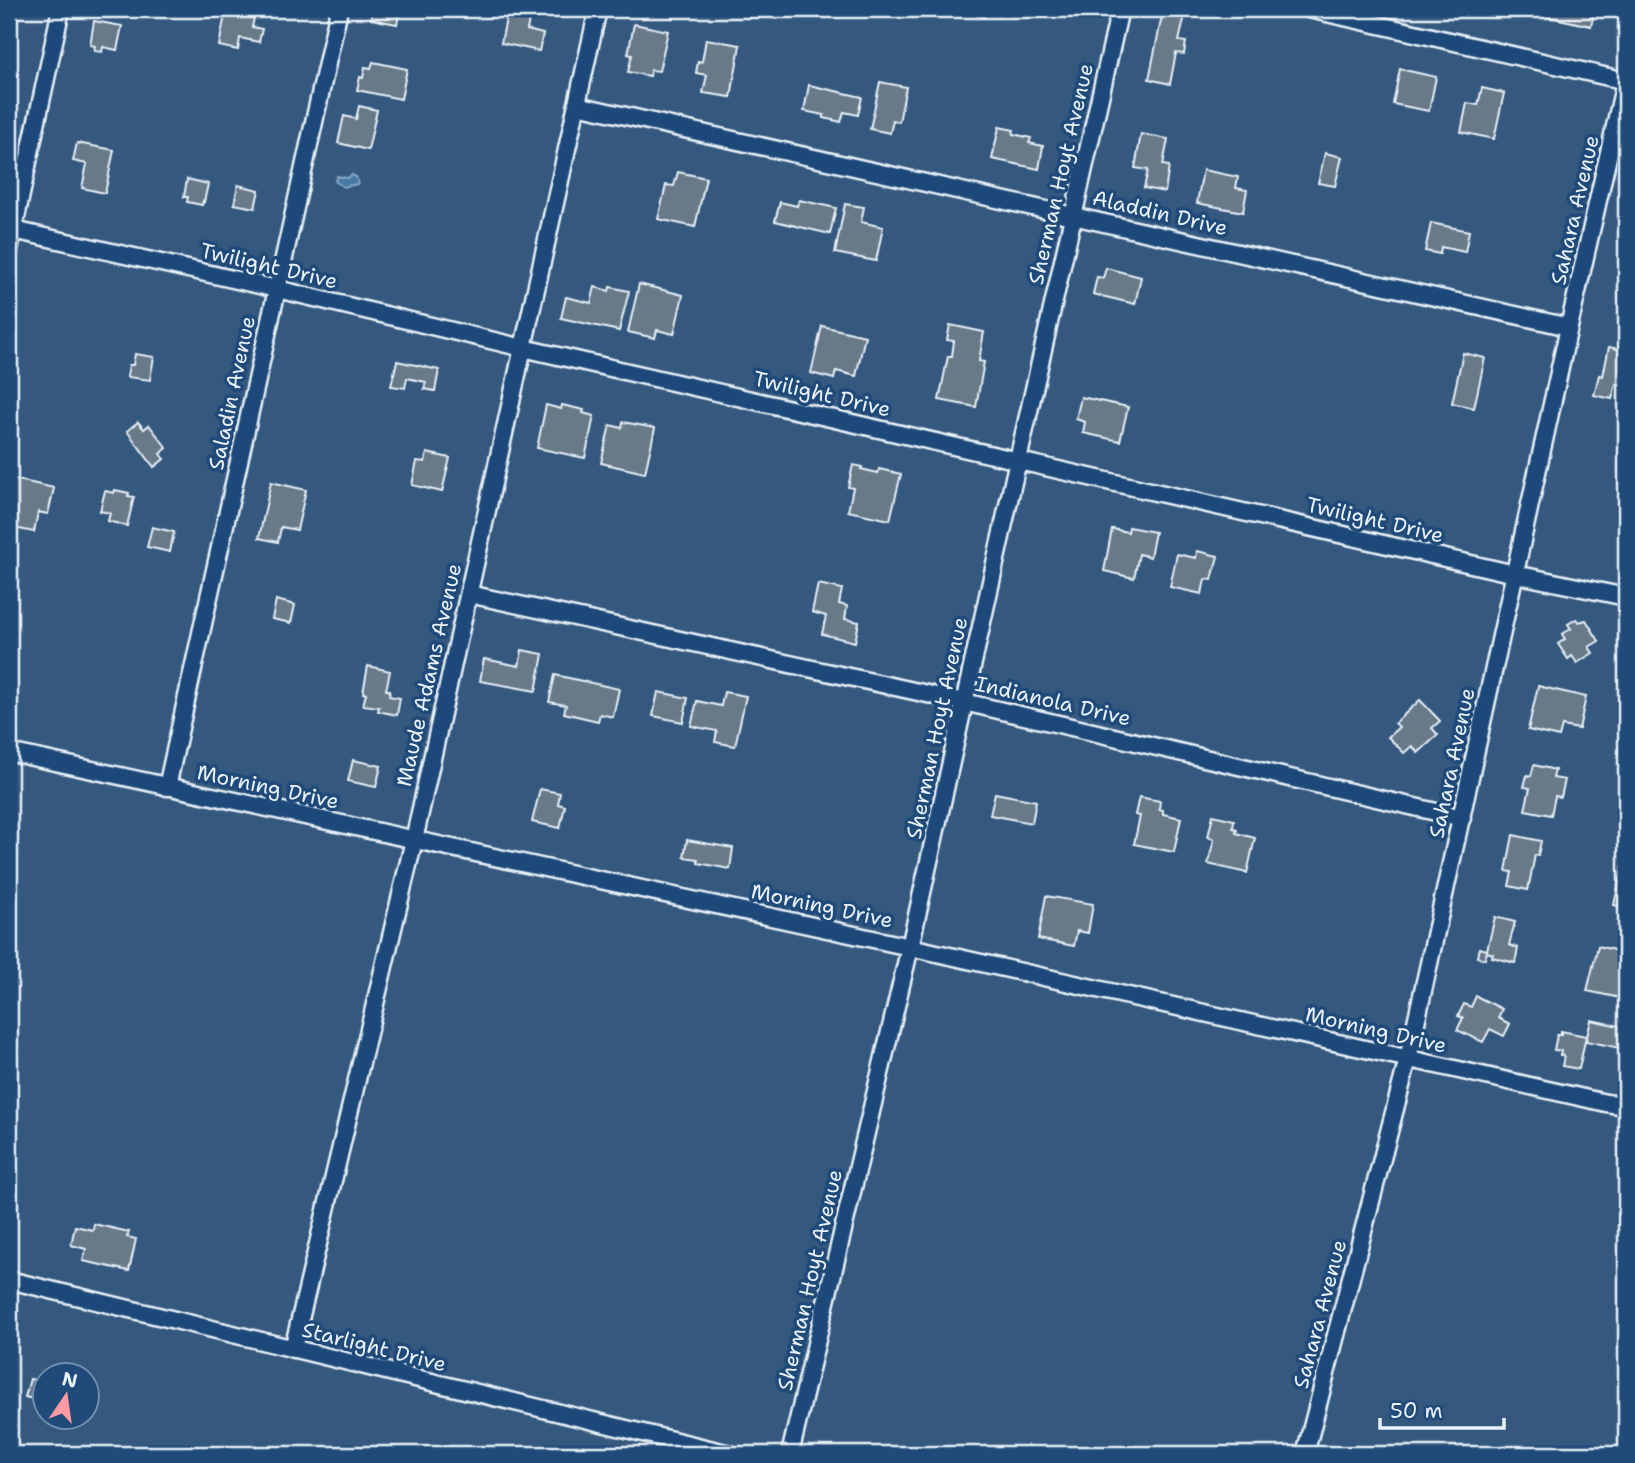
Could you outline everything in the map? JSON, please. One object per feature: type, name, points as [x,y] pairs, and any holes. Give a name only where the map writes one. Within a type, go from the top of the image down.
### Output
[{"type":"street","points":[[9,250],[11,230],[61,9]]},
{"type":"street","name":"Saladin Avenue","points":[[167,787],[339,9]]},
{"type":"street","name":"Maude Adams Avenue","points":[[293,1349],[414,840],[597,9]]},
{"type":"street","name":"Sherman Hoyt Avenue","points":[[790,1454],[911,947],[1120,9]]},
{"type":"street","points":[[1309,9],[1382,17],[1626,80]]},
{"type":"street","name":"Sahara Avenue","points":[[1306,1454],[1408,1059],[1626,80]]},
{"type":"street","name":"Aladdin Drive","points":[[577,105],[1569,327]]},
{"type":"street","name":"Twilight Drive","points":[[11,230],[1626,597]]},
{"type":"street","name":"Indianola Drive","points":[[469,594],[964,702],[1462,818]]},
{"type":"street","name":"Morning Drive","points":[[9,752],[911,947],[1626,1106]]},
{"type":"street","name":"Starlight Drive","points":[[9,1280],[730,1454]]},
{"type":"path","points":[[1617,1454],[1626,1403]]},
{"type":"water","points":[[352,175],[356,177],[357,184],[343,187],[335,181],[337,176],[347,178]]},
{"type":"building","points":[[226,9],[246,9],[245,16],[254,18],[252,27],[262,29],[259,42],[240,38],[238,50],[219,46]]},
{"type":"building","points":[[374,9],[390,9],[389,12],[399,14],[397,24],[371,19]]},
{"type":"building","points":[[508,9],[531,9],[527,30],[543,34],[539,51],[501,43]]},
{"type":"building","points":[[950,9],[986,9],[984,17]]},
{"type":"building","points":[[1547,9],[1595,9],[1591,26],[1545,16]]},
{"type":"building","points":[[1163,11],[1185,15],[1179,41],[1186,42],[1184,54],[1176,53],[1170,84],[1149,79]]},
{"type":"building","points":[[94,21],[122,26],[117,50],[103,47],[102,52],[94,51],[95,46],[90,45]]},
{"type":"building","points":[[634,24],[668,31],[659,71],[651,70],[650,76],[628,72],[632,55],[628,54]]},
{"type":"building","points":[[706,39],[740,45],[731,97],[703,93],[707,75],[696,73],[698,61],[702,62]]},
{"type":"building","points":[[373,62],[407,69],[401,99],[357,90],[365,67],[371,68]]},
{"type":"building","points":[[1400,69],[1436,77],[1429,111],[1393,104]]},
{"type":"building","points":[[880,82],[906,87],[899,122],[893,120],[890,133],[870,129]]},
{"type":"building","points":[[809,85],[862,97],[858,115],[844,112],[841,122],[804,111]]},
{"type":"building","points":[[1482,88],[1504,93],[1494,139],[1461,132],[1467,103],[1478,105]]},
{"type":"building","points":[[359,106],[377,110],[368,150],[338,143],[344,116],[356,119]]},
{"type":"building","points":[[999,127],[1014,130],[1013,134],[1031,138],[1029,143],[1043,146],[1039,169],[992,159]]},
{"type":"building","points":[[1141,134],[1168,139],[1163,165],[1169,166],[1165,192],[1144,188],[1148,170],[1135,168]]},
{"type":"building","points":[[77,143],[114,150],[105,193],[82,188],[87,164],[73,161]]},
{"type":"building","points":[[1325,153],[1342,157],[1335,186],[1318,183]]},
{"type":"building","points":[[1203,170],[1238,177],[1236,188],[1247,190],[1243,212],[1197,203]]},
{"type":"building","points":[[678,172],[706,178],[695,227],[658,219],[666,185],[674,186]]},
{"type":"building","points":[[187,179],[208,184],[202,205],[187,202],[188,197],[184,197]]},
{"type":"building","points":[[238,185],[259,190],[255,208],[234,204]]},
{"type":"building","points":[[799,200],[836,208],[830,234],[775,221],[780,202],[797,206]]},
{"type":"building","points":[[845,204],[864,207],[861,222],[883,227],[876,261],[835,253]]},
{"type":"building","points":[[1431,223],[1469,231],[1465,252],[1441,247],[1440,254],[1425,251]]},
{"type":"building","points":[[1106,268],[1141,277],[1135,304],[1093,294],[1097,277],[1103,278]]},
{"type":"building","points":[[639,284],[683,295],[674,334],[657,330],[655,338],[628,332]]},
{"type":"building","points":[[595,287],[609,291],[610,287],[629,291],[619,331],[561,318],[566,297],[591,303]]},
{"type":"building","points":[[950,325],[984,332],[979,361],[984,362],[976,407],[939,400],[948,356],[952,356],[954,341],[947,340]]},
{"type":"building","points":[[822,326],[865,336],[856,376],[836,371],[834,379],[811,373]]},
{"type":"building","points":[[1609,347],[1626,351],[1624,386],[1616,384],[1612,399],[1594,395],[1599,375],[1603,376]]},
{"type":"building","points":[[1463,353],[1485,358],[1474,408],[1452,403]]},
{"type":"building","points":[[135,354],[154,357],[150,380],[127,377]]},
{"type":"building","points":[[397,361],[439,370],[435,391],[424,389],[426,382],[407,378],[405,388],[391,386]]},
{"type":"building","points":[[1081,397],[1128,407],[1120,441],[1083,433],[1085,422],[1076,419]]},
{"type":"building","points":[[546,405],[584,410],[583,413],[594,416],[585,458],[537,448]]},
{"type":"building","points":[[138,422],[144,429],[149,425],[167,448],[160,454],[164,459],[154,467],[127,431]]},
{"type":"building","points":[[623,422],[655,428],[645,473],[601,463],[610,425],[622,428]]},
{"type":"building","points":[[427,453],[450,458],[442,492],[412,485],[417,461],[425,462]]},
{"type":"building","points":[[853,465],[878,473],[879,469],[901,474],[890,520],[848,511],[853,488],[848,487]]},
{"type":"building","points":[[9,478],[54,488],[48,514],[38,512],[34,532],[9,527]]},
{"type":"building","points":[[271,482],[306,490],[297,530],[281,527],[278,542],[259,538]]},
{"type":"building","points":[[115,490],[134,497],[127,526],[108,521],[110,513],[100,511],[105,491],[114,493]]},
{"type":"building","points":[[152,527],[174,532],[170,552],[147,547]]},
{"type":"building","points":[[1129,527],[1155,532],[1150,557],[1139,554],[1134,578],[1104,571],[1112,529],[1128,532]]},
{"type":"building","points":[[1197,551],[1218,556],[1212,580],[1205,579],[1202,594],[1170,587],[1177,554],[1196,558]]},
{"type":"building","points":[[818,584],[842,589],[839,604],[847,606],[845,619],[859,622],[855,642],[822,634],[826,616],[812,612]]},
{"type":"building","points":[[276,600],[295,605],[291,623],[272,619]]},
{"type":"building","points":[[1576,619],[1579,622],[1586,620],[1599,641],[1589,647],[1593,653],[1577,663],[1572,656],[1568,659],[1558,644],[1565,639],[1562,634],[1571,629],[1568,624]]},
{"type":"building","points":[[522,650],[543,654],[536,691],[480,681],[484,659],[519,666]]},
{"type":"building","points":[[368,666],[390,671],[386,690],[390,690],[389,696],[400,698],[397,715],[378,711],[379,707],[363,705]]},
{"type":"building","points":[[555,675],[619,689],[613,717],[600,714],[598,721],[564,713],[566,705],[549,702]]},
{"type":"building","points":[[1538,686],[1586,697],[1579,729],[1562,726],[1559,737],[1528,730]]},
{"type":"building","points":[[658,692],[688,698],[683,722],[653,716]]},
{"type":"building","points":[[724,692],[746,696],[735,746],[715,742],[717,731],[691,726],[697,701],[721,706]]},
{"type":"building","points":[[1420,700],[1440,721],[1432,728],[1438,735],[1418,753],[1412,746],[1404,753],[1388,737],[1399,727],[1395,723]]},
{"type":"building","points":[[353,760],[381,766],[376,787],[348,781]]},
{"type":"building","points":[[1534,765],[1555,770],[1553,778],[1565,780],[1561,797],[1555,796],[1551,815],[1525,810],[1530,788],[1524,787],[1527,775],[1531,776]]},
{"type":"building","points":[[540,789],[560,793],[558,804],[565,806],[560,828],[532,822]]},
{"type":"building","points":[[995,793],[1036,801],[1032,823],[990,815]]},
{"type":"building","points":[[1139,797],[1160,801],[1159,809],[1163,810],[1163,814],[1181,818],[1174,852],[1134,844],[1140,816],[1135,815]]},
{"type":"building","points":[[1213,815],[1234,820],[1233,828],[1237,829],[1236,833],[1255,838],[1247,873],[1208,864],[1214,839],[1208,837]]},
{"type":"building","points":[[1513,835],[1541,841],[1538,855],[1535,855],[1528,890],[1509,886],[1512,872],[1506,871]]},
{"type":"building","points":[[687,840],[733,848],[730,869],[698,863],[698,859],[684,857]]},
{"type":"building","points":[[1623,864],[1626,865],[1626,908],[1614,905]]},
{"type":"building","points":[[1046,896],[1093,904],[1088,933],[1077,931],[1074,946],[1038,939]]},
{"type":"building","points":[[1495,917],[1515,922],[1509,945],[1518,948],[1515,963],[1492,957],[1493,954],[1487,952],[1485,959],[1477,957],[1479,948],[1487,950]]},
{"type":"building","points":[[1598,946],[1626,953],[1625,999],[1587,991]]},
{"type":"building","points":[[1476,996],[1502,1009],[1498,1018],[1510,1024],[1504,1036],[1490,1029],[1483,1042],[1457,1030],[1463,1018],[1458,1016],[1464,1004],[1471,1007]]},
{"type":"building","points":[[1591,1020],[1626,1030],[1625,1049],[1586,1041]]},
{"type":"building","points":[[1561,1031],[1586,1036],[1579,1069],[1562,1066],[1564,1056],[1560,1055],[1561,1051],[1554,1050],[1557,1035],[1561,1035]]},
{"type":"building","points":[[94,1224],[129,1232],[127,1237],[136,1239],[129,1271],[83,1261],[86,1249],[71,1245],[75,1226],[93,1230]]},
{"type":"building","points":[[30,1379],[32,1379],[32,1399],[25,1397]]}]
